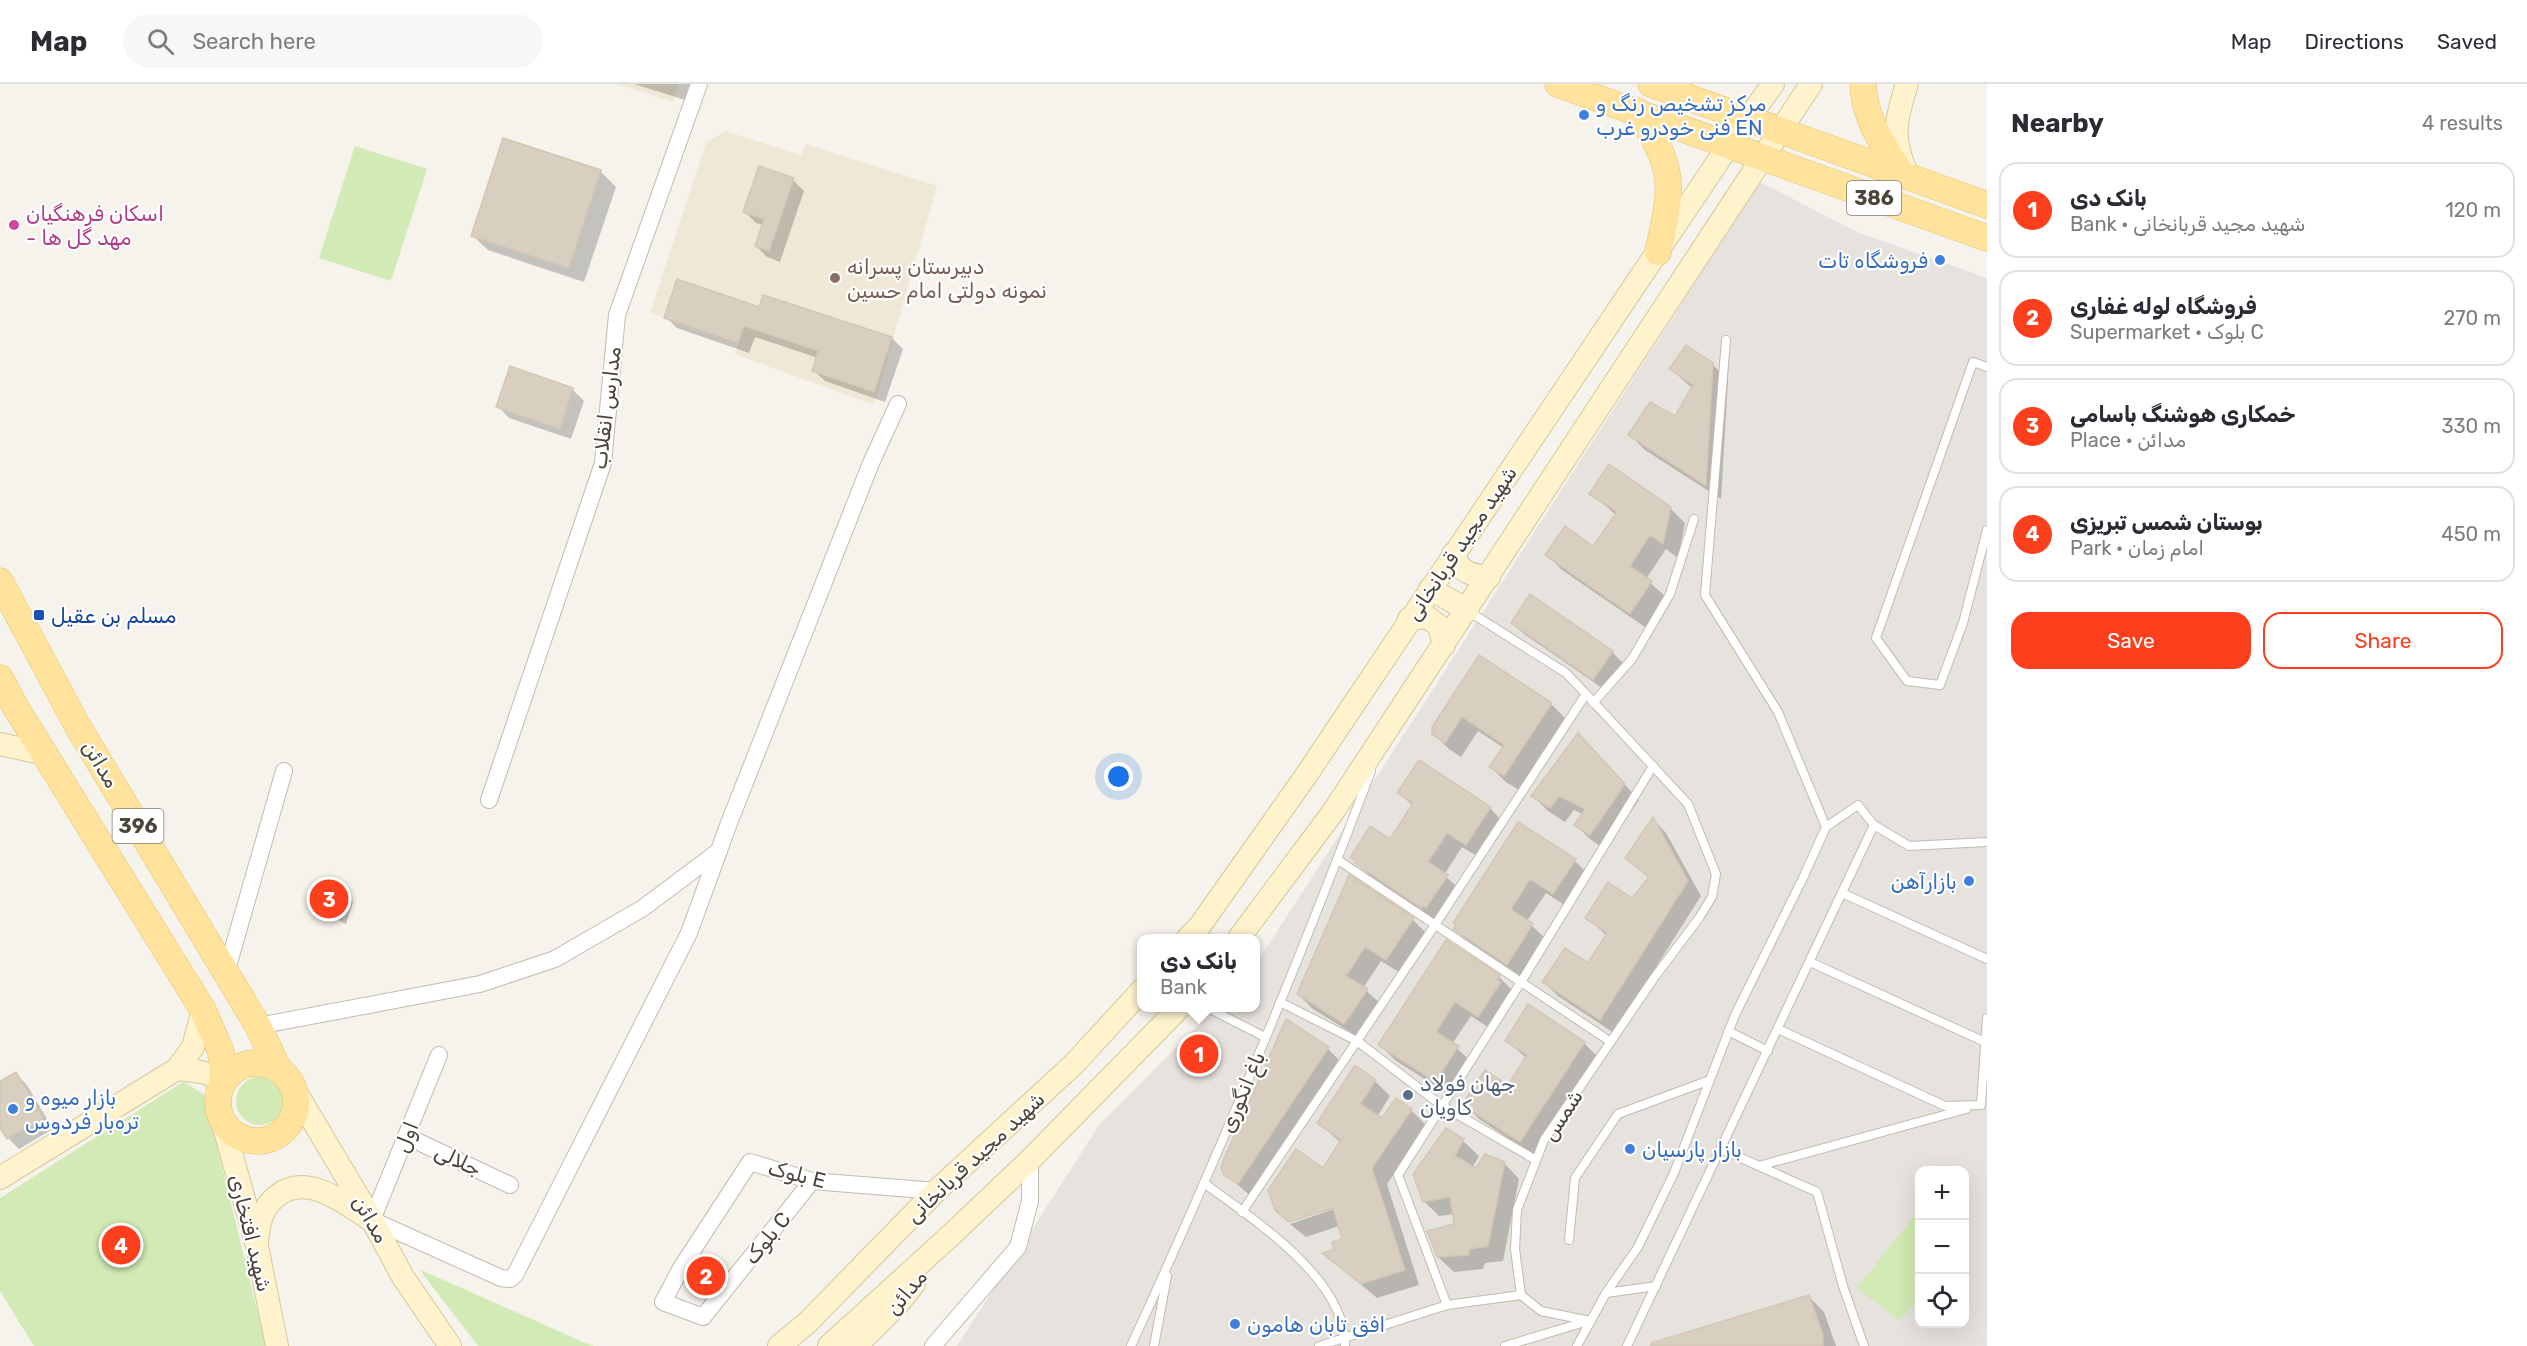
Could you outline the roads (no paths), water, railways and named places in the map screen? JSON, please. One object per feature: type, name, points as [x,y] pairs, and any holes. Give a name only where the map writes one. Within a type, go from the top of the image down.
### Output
[{"type":"main road","name":"386","points":[[1558,84],[1987,238]]},
{"type":"main road","name":"شهید مجید قربانخانی","points":[[1193,934],[1305,777],[1729,145],[1773,84]]},
{"type":"main road","name":"شهید مجید قربانخانی","points":[[1243,934],[1333,812],[1468,610],[1811,84]]},
{"type":"main road","points":[[1863,84],[1868,116],[1881,141],[1906,176]]},
{"type":"main road","points":[[1906,176],[1899,155],[1896,133],[1898,113],[1907,84]]},
{"type":"main road","name":"386","points":[[1657,85],[1987,205]]},
{"type":"main road","points":[[1637,111],[1656,141],[1666,164],[1669,206],[1658,252]]},
{"type":"main road","points":[[1453,555],[1458,567],[1471,575],[1489,577]]},
{"type":"main road","name":"مدائن","points":[[0,581],[77,725],[258,1026],[286,1079],[404,1277],[450,1346]]},
{"type":"main road","points":[[1430,589],[1468,610]]},
{"type":"main road","points":[[1409,620],[1427,617],[1439,627],[1444,645]]},
{"type":"main road","name":"مدائن","points":[[0,678],[202,1010],[221,1052],[223,1082]]},
{"type":"main road","points":[[0,744],[45,754]]},
{"type":"main road","name":"شهید مجید قربانخانی","points":[[807,1323],[936,1191],[1074,1064],[1137,995]]},
{"type":"main road","points":[[0,1178],[177,1069],[193,1047],[202,1010]]},
{"type":"main road","name":"شهید مجید قربانخانی","points":[[951,1235],[1030,1160],[1175,1012]]},
{"type":"main road","points":[[259,1063],[286,1079],[296,1101],[294,1115],[279,1136],[267,1141],[253,1142],[240,1138],[230,1131],[222,1120],[218,1108],[218,1094],[223,1082],[230,1074],[248,1064],[259,1063]]},
{"type":"main road","points":[[177,1069],[206,1073],[216,1076],[223,1082]]},
{"type":"main road","name":"شهید افتخاری","points":[[222,1120],[257,1246],[277,1346]]},
{"type":"main road","points":[[257,1246],[259,1221],[268,1203],[285,1189],[306,1186],[325,1192],[372,1220]]},
{"type":"main road","points":[[829,1346],[951,1235]]},
{"type":"main road","name":"مدائن","points":[[856,1346],[898,1304],[951,1235]]},
{"type":"main road","points":[[772,1346],[807,1323]]},
{"type":"main road","points":[[779,1346],[807,1323]]},
{"type":"street","name":"مدارس انقلاب","points":[[489,800],[603,463],[617,315],[699,84]]},
{"type":"street","points":[[372,1220],[501,1278],[510,1279],[515,1275],[690,933],[719,850],[871,463],[898,404]]},
{"type":"street","points":[[226,973],[284,771]]},
{"type":"street","points":[[258,1026],[480,984],[555,959],[643,908],[719,850]]},
{"type":"street","name":"اول","points":[[372,1220],[439,1055]]},
{"type":"street","name":"جلالی","points":[[406,1136],[510,1185]]},
{"type":"street","points":[[933,1346],[1018,1247],[1030,1201],[1030,1160]]},
{"type":"street","name":"بلوک E","points":[[663,1302],[681,1268],[750,1162],[812,1181],[936,1191]]},
{"type":"street","name":"بلوک C","points":[[663,1302],[703,1317],[812,1181]]},
{"type":"lane","points":[[1726,340],[1705,595],[1778,712],[1826,827]]},
{"type":"lane","points":[[1987,367],[1972,362],[1876,638],[1907,681],[1940,685],[1963,623],[1987,530]]},
{"type":"lane","points":[[1593,703],[1632,659],[1670,594],[1694,519]]},
{"type":"lane","points":[[1447,1305],[1398,1175],[1521,982],[1653,766],[1566,673],[1468,610]]},
{"type":"lane","points":[[1242,1212],[1435,925],[1586,694]]},
{"type":"lane","name":"باغ انگوری","points":[[1131,1346],[1170,1262],[1280,1002],[1338,860],[1384,734]]},
{"type":"lane","name":"شمس","points":[[1521,1295],[1515,1249],[1518,1210],[1544,1140],[1712,897],[1716,874],[1688,804],[1653,766]]},
{"type":"lane","points":[[1577,1346],[1606,1293],[1638,1247],[1674,1173],[1728,1031],[1826,827],[1858,805],[1874,825],[1909,846],[1987,842]]},
{"type":"lane","points":[[1626,1346],[1874,825]]},
{"type":"lane","points":[[1338,860],[1611,1042]]},
{"type":"lane","points":[[1842,893],[1987,959]]},
{"type":"lane","points":[[1810,962],[1985,1042]]},
{"type":"lane","points":[[1280,1002],[1357,1041],[1441,1105],[1536,1160]]},
{"type":"lane","points":[[1216,1012],[1265,1037]]},
{"type":"lane","points":[[1981,1105],[1987,1018]]},
{"type":"lane","points":[[1778,1029],[1945,1106],[1981,1105]]},
{"type":"lane","points":[[1728,1031],[1767,1051]]},
{"type":"lane","points":[[1569,1240],[1575,1178],[1618,1114],[1710,1080]]},
{"type":"lane","points":[[1759,1166],[1981,1105]]},
{"type":"lane","points":[[1721,1149],[1817,1192],[1843,1286],[1864,1346]]},
{"type":"lane","points":[[1204,1183],[1278,1238],[1305,1266],[1327,1293],[1338,1312],[1345,1342]]},
{"type":"lane","points":[[1154,1346],[1170,1262]]},
{"type":"lane","points":[[1606,1293],[1656,1286]]},
{"type":"lane","points":[[1319,1346],[1345,1342],[1447,1305],[1521,1295],[1541,1311],[1590,1321]]},
{"type":"lane","points":[[1505,1346],[1590,1321]]},
{"type":"place","name":"مرکز تشخیص رنگ و فنی خودرو غرب EN","points":[[1584,115]]},
{"type":"place","name":"اسکان فرهنگیان - مهد گل ها","points":[[14,225]]},
{"type":"place","name":"فروشگاه تات","points":[[1940,260]]},
{"type":"place","name":"دبیرستان پسرانه نمونه دولتی امام حسین","points":[[835,278]]},
{"type":"place","name":"مسلم بن عقیل","points":[[39,615]]},
{"type":"place","name":"بازارآهن","points":[[1969,881]]},
{"type":"place","name":"خمکاری هوشنگ باسامی","points":[[329,899]]},
{"type":"place","name":"بانک دی","points":[[1199,1054]]},
{"type":"place","name":"جهان فولاد کاویان","points":[[1408,1095]]},
{"type":"place","name":"بازار میوه و تره‌بار فردوس","points":[[13,1109]]},
{"type":"place","name":"بازار پارسیان","points":[[1630,1149]]},
{"type":"place","name":"بوستان شمس تبریزی","points":[[121,1245]]},
{"type":"place","name":"فروشگاه لوله غفاری","points":[[706,1276]]},
{"type":"place","name":"افق تابان هامون","points":[[1235,1324]]}]
